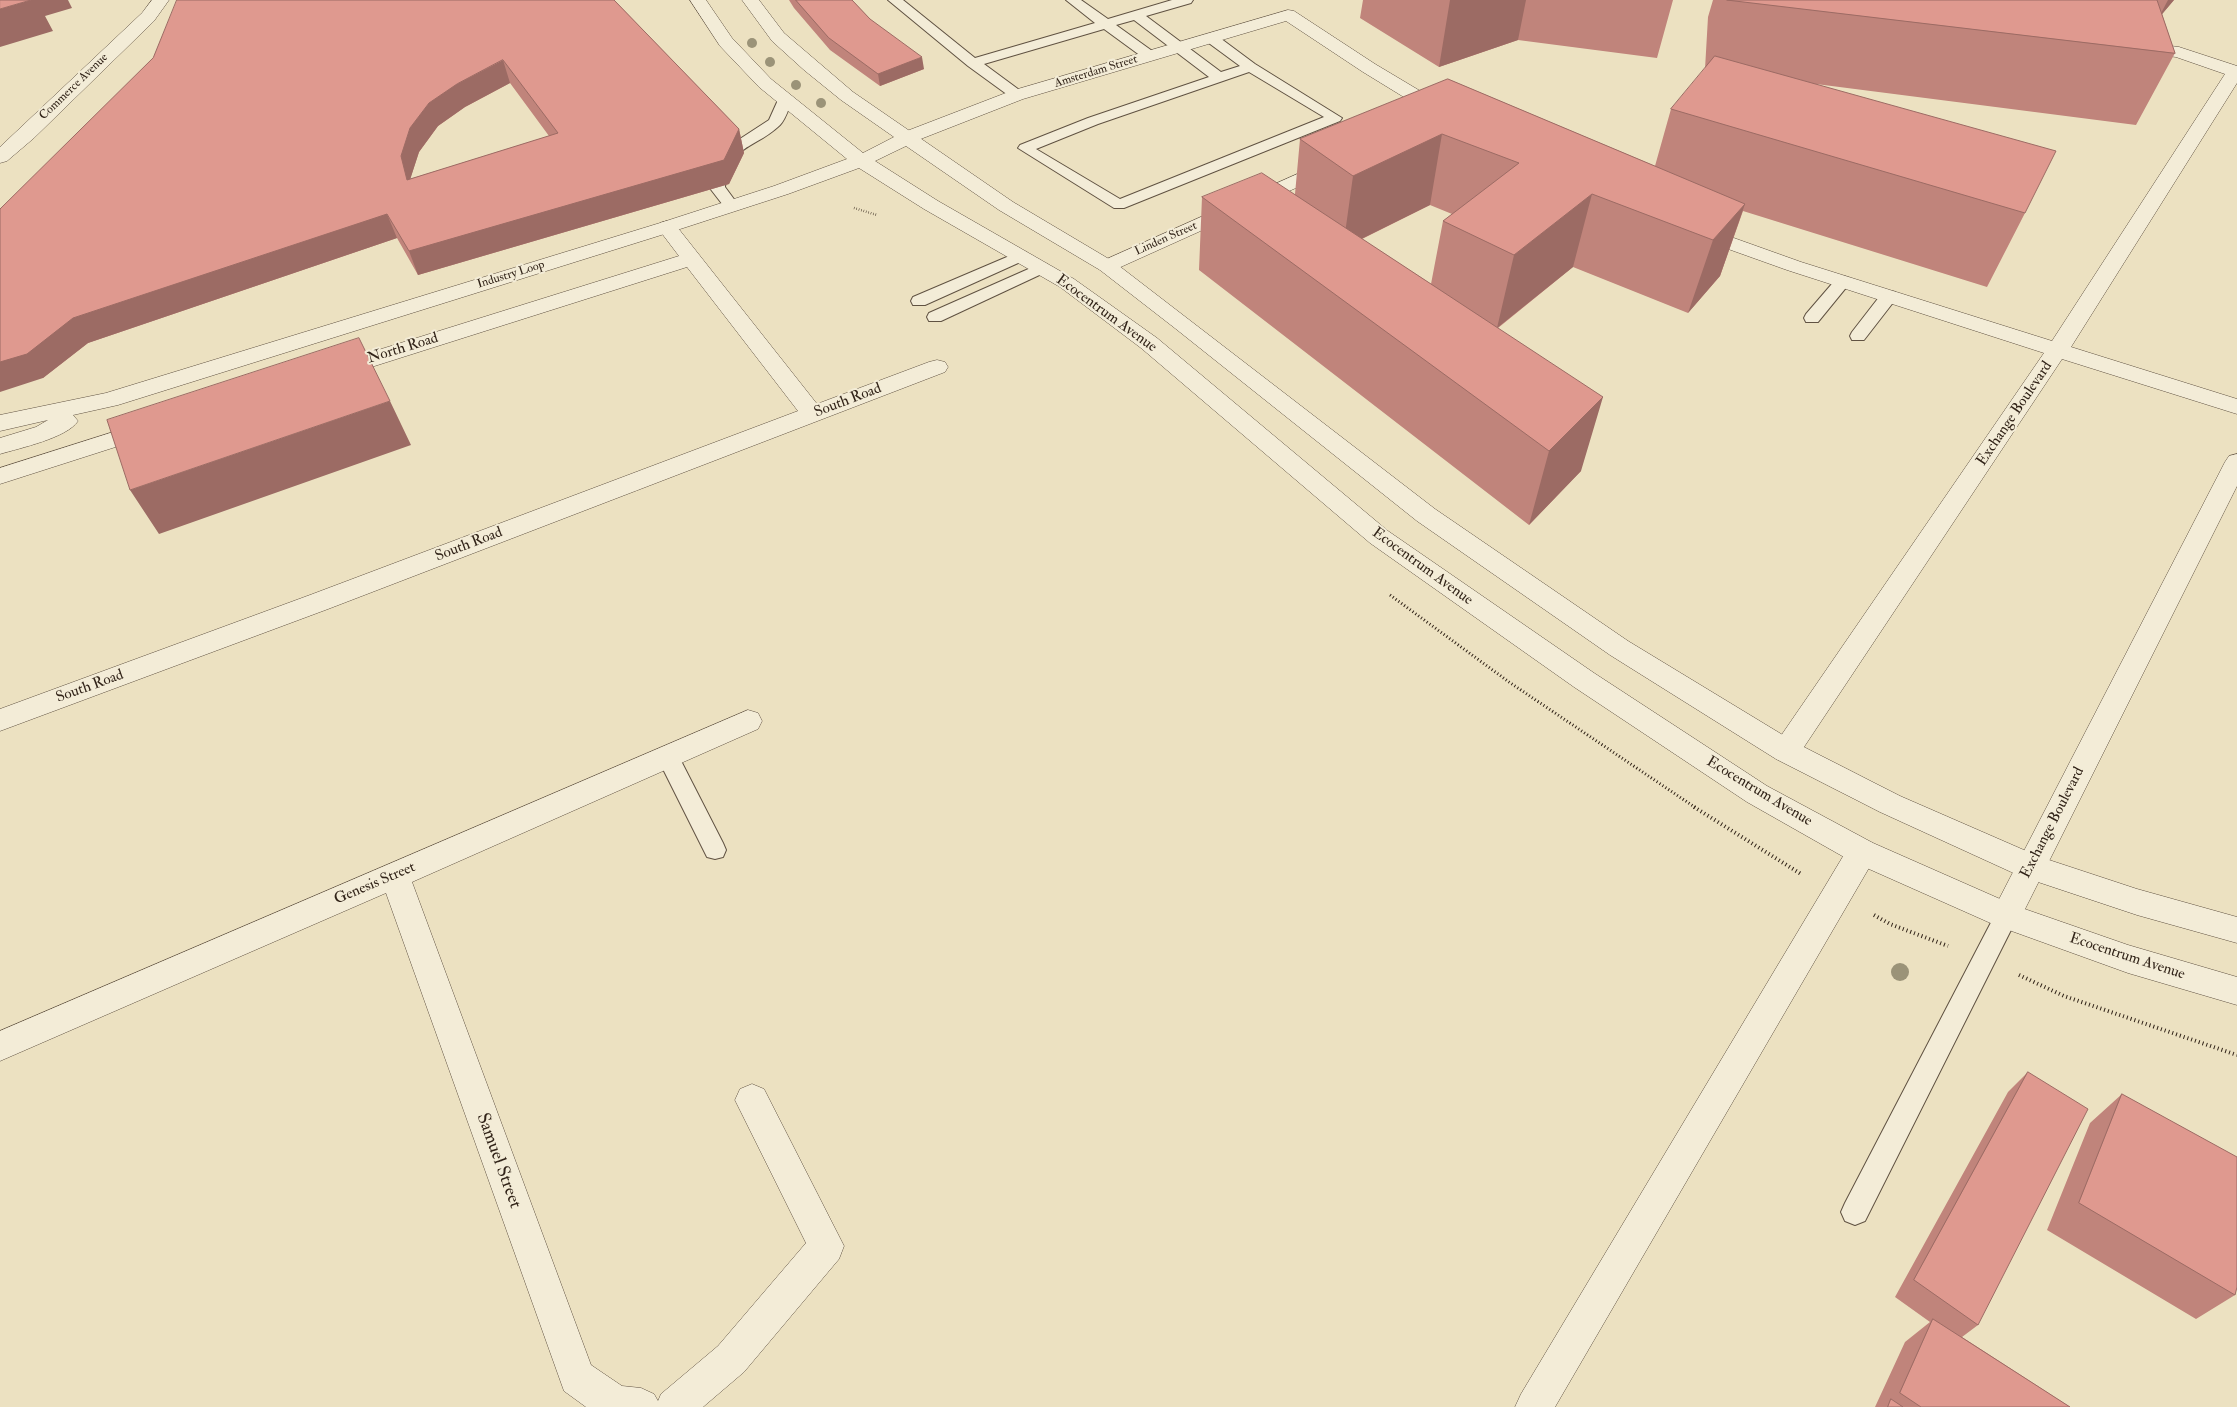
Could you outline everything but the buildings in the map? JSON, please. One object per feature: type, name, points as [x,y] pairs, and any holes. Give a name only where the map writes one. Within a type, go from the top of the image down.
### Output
[{"type":"street","name":"Commerce Avenue","points":[[0,157],[27,134],[148,8],[161,0]]},
{"type":"street","name":"Ecocentrum Avenue","points":[[698,0],[726,42],[765,83],[861,161],[923,201],[1067,283],[1149,342],[1379,537],[1584,680],[1757,794],[1862,852],[2006,916],[2128,959],[2237,991]]},
{"type":"street","points":[[750,0],[778,37],[847,96],[1006,206],[1107,266],[1184,324],[1426,515],[1619,648],[1786,751],[1890,804],[2031,866],[2137,902],[2237,930]]},
{"type":"street","name":"Amsterdam Street","points":[[906,138],[1017,96],[1288,15],[1444,119]]},
{"type":"street","points":[[2119,45],[2179,52],[2236,72]]},
{"type":"street","name":"Exchange Boulevard","points":[[1786,751],[2058,350],[2236,72]]},
{"type":"street","name":"Industry Loop","points":[[0,423],[110,400],[666,227],[861,161],[906,138]]},
{"type":"street","name":"Linden Street","points":[[1107,266],[1346,158]]},
{"type":"street","points":[[1677,223],[1843,281],[2237,407]]},
{"type":"street","points":[[666,227],[812,414]]},
{"type":"street","name":"North Road","points":[[312,378],[691,259]]},
{"type":"street","name":"South Road","points":[[0,720],[337,595],[937,366]]},
{"type":"street","name":"Industry Loop","points":[[0,446],[44,432],[110,400]]},
{"type":"street","points":[[0,476],[170,422]]},
{"type":"street","name":"Exchange Boulevard","points":[[2006,916],[2237,462]]},
{"type":"street","name":"Genesis Street","points":[[0,1046],[395,876],[668,757],[748,720]]},
{"type":"street","points":[[1534,1407],[1862,852]]},
{"type":"street","name":"Samuel Street","points":[[395,876],[577,1378],[616,1405],[642,1407]]},
{"type":"street","points":[[674,1407],[731,1359],[826,1246],[752,1100]]},
{"type":"lane","points":[[895,0],[972,63],[1017,96]]},
{"type":"lane","points":[[1074,0],[1150,56]]},
{"type":"lane","points":[[972,63],[1186,0]]},
{"type":"lane","points":[[1136,15],[1218,77]]},
{"type":"lane","points":[[1211,38],[1250,67],[1335,118],[1119,205],[1025,148],[1051,136],[1250,67]]},
{"type":"lane","points":[[731,206],[717,187],[718,170],[731,151],[774,122],[785,100]]},
{"type":"lane","points":[[919,301],[1032,262]]},
{"type":"lane","points":[[935,317],[1032,262]]},
{"type":"lane","points":[[1812,318],[1843,281]]},
{"type":"lane","points":[[1858,336],[1889,296]]},
{"type":"lane","points":[[668,757],[715,850]]},
{"type":"lane","points":[[1855,1212],[2006,916]]}]
